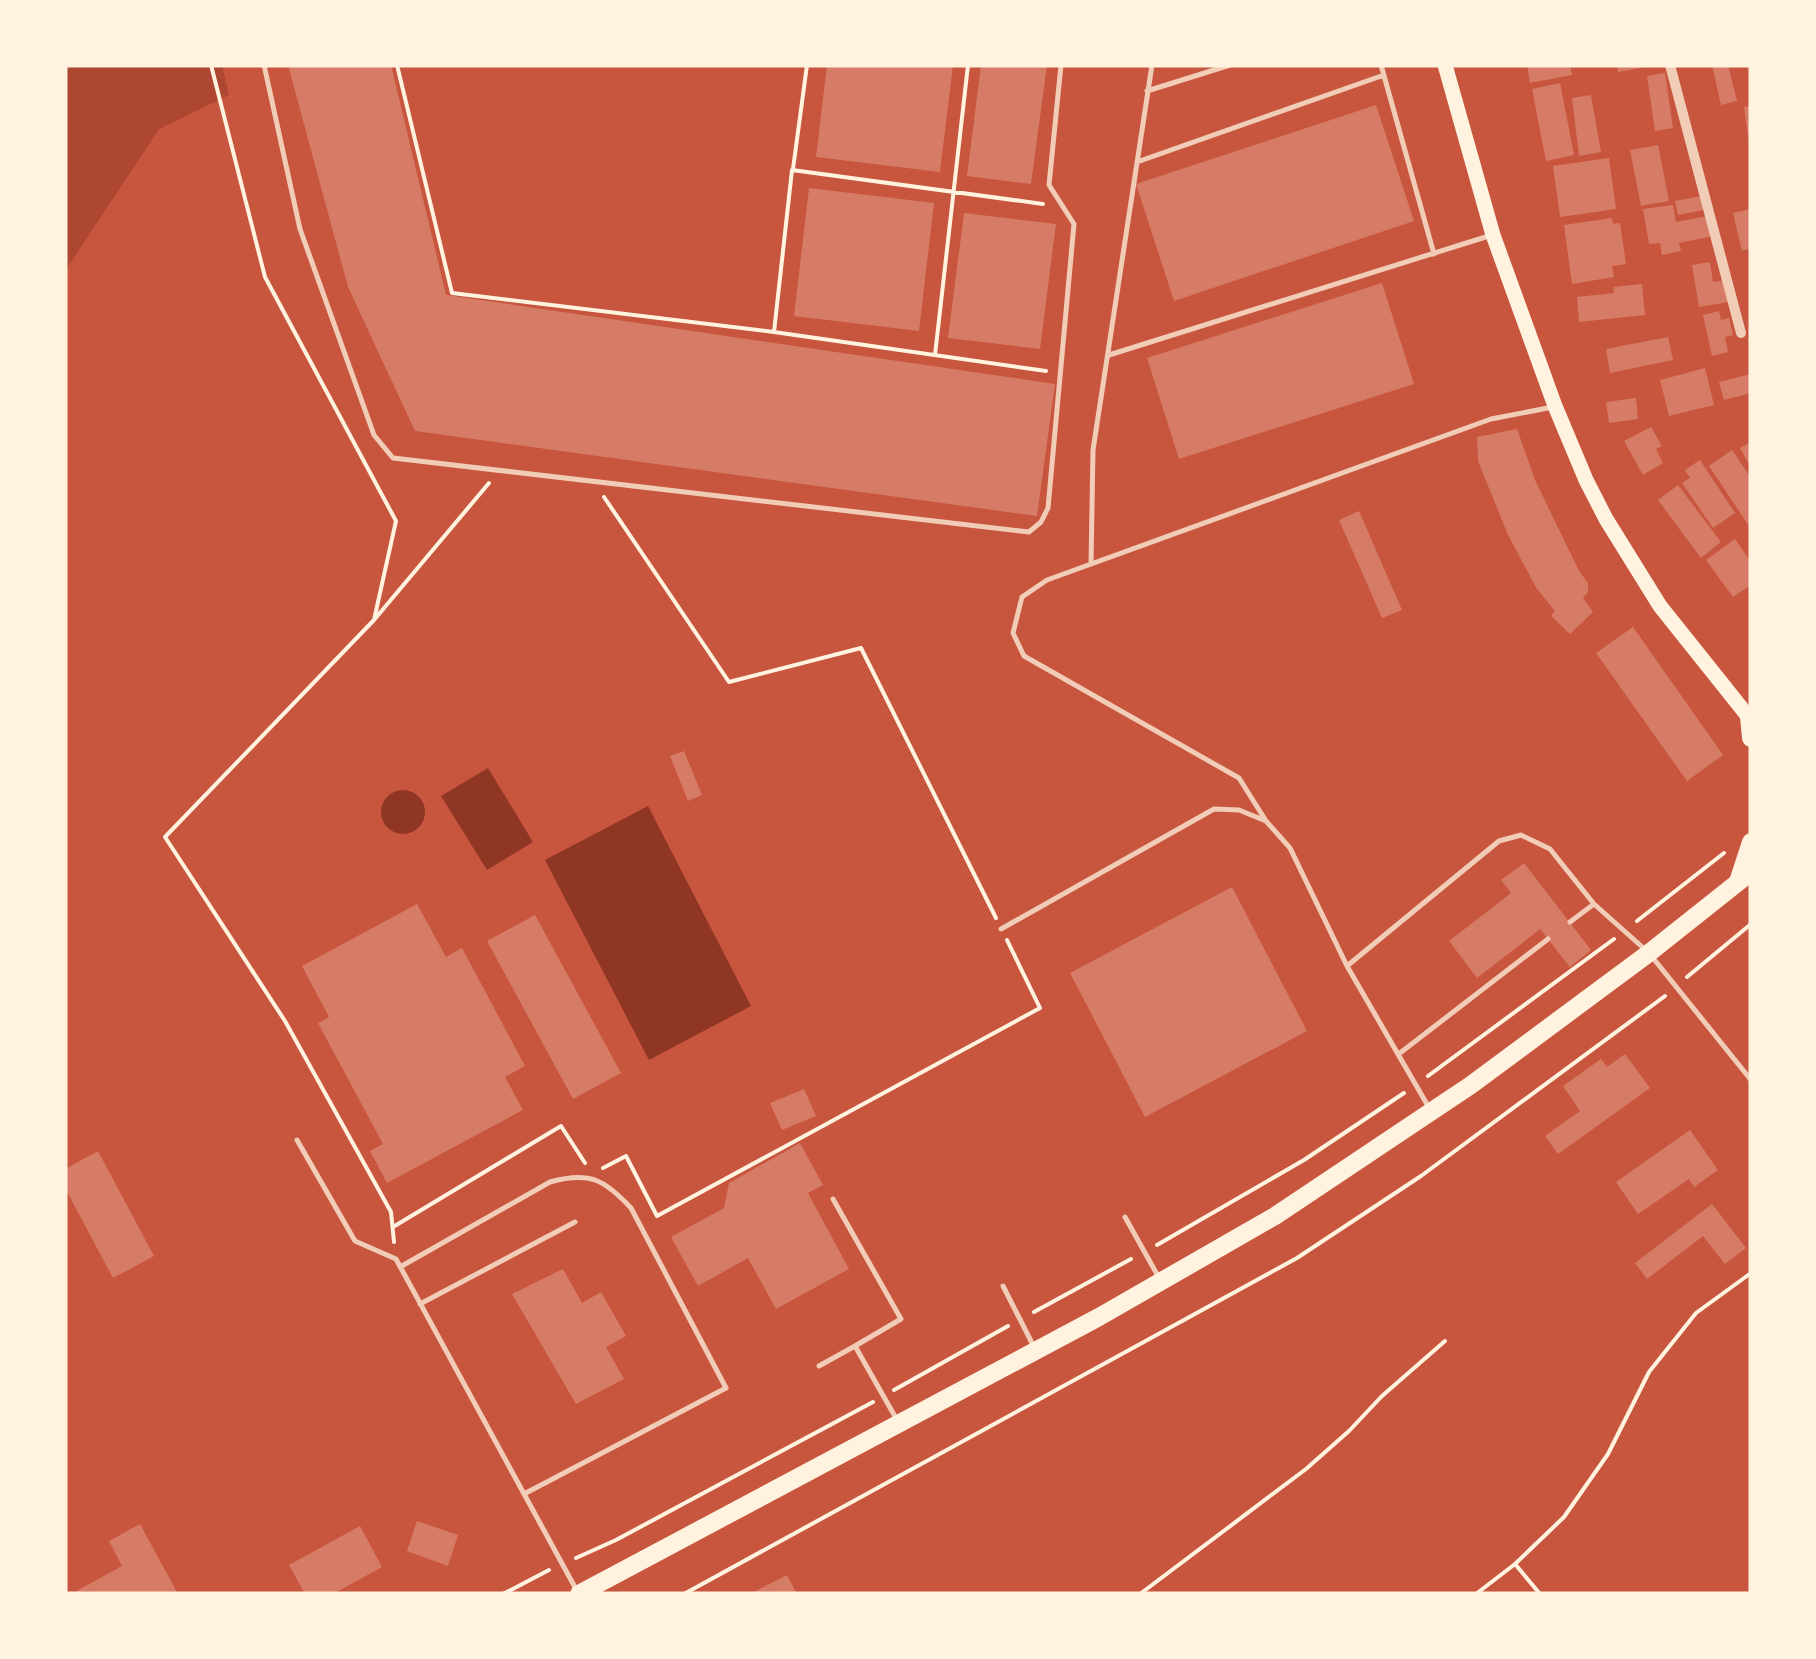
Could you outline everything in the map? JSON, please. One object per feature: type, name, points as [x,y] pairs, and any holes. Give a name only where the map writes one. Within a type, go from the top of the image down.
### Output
[{"type":"main road","points":[[1445,65],[1493,235],[1556,406],[1593,493],[1633,566],[1670,619],[1750,718],[1751,738]]},
{"type":"main road","points":[[579,1594],[1162,1282],[1289,1207],[1432,1113],[1649,953],[1745,877],[1751,842]]},
{"type":"street","points":[[1670,65],[1741,332]]},
{"type":"lane","points":[[264,65],[300,229],[374,435],[393,458],[1029,532],[1048,508],[1074,224],[1049,185],[1061,65]]},
{"type":"lane","points":[[1091,564],[1093,450],[1152,65]]},
{"type":"lane","points":[[1147,91],[1230,65]]},
{"type":"lane","points":[[1380,65],[1434,254]]},
{"type":"lane","points":[[1136,162],[1384,74]]},
{"type":"lane","points":[[1108,355],[1493,235]]},
{"type":"lane","points":[[1432,1113],[1347,966],[1290,848],[1266,821],[1240,778],[1024,656],[1013,633],[1022,597],[1046,580],[1490,419],[1556,406]]},
{"type":"lane","points":[[1001,929],[1214,809],[1239,810],[1266,821]]},
{"type":"lane","points":[[1347,966],[1499,841],[1511,836],[1532,838],[1550,849],[1594,904],[1678,985],[1751,1080]]},
{"type":"lane","points":[[1570,922],[1594,904]]},
{"type":"lane","points":[[1400,1054],[1548,939]]},
{"type":"lane","points":[[296,1140],[355,1241],[396,1259],[579,1594]]},
{"type":"lane","points":[[400,1266],[550,1182],[575,1175],[601,1182],[630,1208],[726,1388],[524,1494]]},
{"type":"lane","points":[[820,1366],[901,1319],[832,1198]]},
{"type":"lane","points":[[1126,1217],[1162,1282]]},
{"type":"lane","points":[[420,1304],[574,1222]]},
{"type":"lane","points":[[1003,1286],[1036,1350]]},
{"type":"lane","points":[[855,1346],[898,1422]]},
{"type":"path","points":[[397,65],[452,292],[1060,373]]},
{"type":"path","points":[[774,332],[807,65]]},
{"type":"path","points":[[935,355],[968,65]]},
{"type":"path","points":[[792,170],[1062,206]]},
{"type":"path","points":[[393,1226],[561,1126],[592,1173],[626,1156],[657,1216],[1040,1008],[860,648],[729,682],[600,491]]},
{"type":"path","points":[[374,620],[165,838],[285,1021],[392,1212],[396,1259]]},
{"type":"path","points":[[503,1594],[616,1540],[884,1396],[1304,1160],[1416,1084],[1724,853]]},
{"type":"path","points":[[684,1594],[1297,1258],[1480,1134],[1678,985],[1751,924]]},
{"type":"path","points":[[1476,1594],[1564,1518],[1608,1454],[1649,1372],[1696,1312],[1751,1273]]},
{"type":"path","points":[[1140,1594],[1306,1469],[1445,1341]]},
{"type":"path","points":[[1515,1564],[1540,1594]]},
{"type":"shaded area","points":[[65,65],[222,65],[229,95],[159,129],[65,271]]},
{"type":"shaded area","points":[[488,768],[533,842],[487,870],[441,796]]},
{"type":"shaded area","points":[[403,790],[418,797],[425,812],[418,827],[403,834],[388,827],[381,812],[388,797]]},
{"type":"shaded area","points":[[648,806],[751,1006],[649,1060],[545,860]]},
{"type":"building","points":[[288,65],[391,65],[446,295],[1055,384],[1037,516],[415,431],[348,287]]},
{"type":"building","points":[[827,65],[953,65],[940,172],[816,157]]},
{"type":"building","points":[[981,65],[1047,65],[1031,184],[967,176]]},
{"type":"building","points":[[1527,65],[1570,65],[1572,75],[1530,83]]},
{"type":"building","points":[[1617,65],[1645,65],[1646,67],[1618,72]]},
{"type":"building","points":[[1712,65],[1728,65],[1737,101],[1721,105]]},
{"type":"building","points":[[1665,73],[1673,128],[1655,131],[1647,76]]},
{"type":"building","points":[[1560,83],[1574,155],[1546,161],[1532,89]]},
{"type":"building","points":[[1591,95],[1601,152],[1579,156],[1572,98]]},
{"type":"building","points":[[1376,105],[1414,221],[1174,301],[1136,184]]},
{"type":"building","points":[[1751,106],[1751,143],[1749,143],[1744,107]]},
{"type":"building","points":[[1658,145],[1669,201],[1641,206],[1630,150]]},
{"type":"building","points":[[1609,158],[1616,209],[1560,217],[1553,166]]},
{"type":"building","points":[[809,188],[934,203],[919,331],[794,316]]},
{"type":"building","points":[[1702,196],[1704,210],[1678,215],[1675,201]]},
{"type":"building","points":[[1673,205],[1676,222],[1708,216],[1713,236],[1679,243],[1681,251],[1662,255],[1660,243],[1649,244],[1643,209]]},
{"type":"building","points":[[1751,209],[1751,248],[1742,251],[1733,213]]},
{"type":"building","points":[[964,213],[1056,224],[1040,349],[948,338]]},
{"type":"building","points":[[1612,218],[1613,224],[1620,223],[1626,264],[1612,266],[1614,277],[1572,284],[1564,225]]},
{"type":"building","points":[[1710,262],[1713,282],[1726,280],[1729,302],[1699,307],[1692,265]]},
{"type":"building","points":[[1382,283],[1414,384],[1179,459],[1147,358]]},
{"type":"building","points":[[1642,284],[1645,315],[1579,322],[1577,297],[1614,293],[1613,287]]},
{"type":"building","points":[[1719,311],[1721,320],[1729,318],[1733,335],[1725,337],[1728,352],[1712,356],[1703,315]]},
{"type":"building","points":[[1668,337],[1673,360],[1610,373],[1606,349]]},
{"type":"building","points":[[1705,368],[1714,405],[1669,416],[1660,380]]},
{"type":"building","points":[[1751,374],[1751,393],[1724,400],[1719,382]]},
{"type":"building","points":[[1636,398],[1638,419],[1609,423],[1606,402]]},
{"type":"building","points":[[1651,427],[1662,446],[1656,449],[1663,463],[1643,475],[1624,441]]},
{"type":"building","points":[[1517,429],[1535,480],[1588,583],[1583,598],[1593,612],[1570,634],[1551,616],[1555,611],[1537,589],[1508,535],[1478,461],[1477,437]]},
{"type":"building","points":[[1751,442],[1751,468],[1740,448]]},
{"type":"building","points":[[1732,450],[1751,478],[1751,529],[1709,466]]},
{"type":"building","points":[[1700,460],[1735,513],[1713,528],[1682,483],[1690,478],[1685,470]]},
{"type":"building","points":[[1678,485],[1721,542],[1701,558],[1658,500]]},
{"type":"building","points":[[1359,511],[1402,610],[1382,618],[1339,520]]},
{"type":"building","points":[[1735,539],[1751,562],[1751,585],[1733,597],[1706,560]]},
{"type":"building","points":[[1633,627],[1723,755],[1687,781],[1596,653]]},
{"type":"building","points":[[684,751],[702,795],[688,801],[670,756]]},
{"type":"building","points":[[1524,863],[1591,950],[1570,967],[1540,929],[1477,978],[1449,941],[1511,893],[1501,880]]},
{"type":"building","points":[[1232,887],[1307,1031],[1145,1117],[1070,973]]},
{"type":"building","points":[[417,904],[446,957],[462,948],[525,1066],[505,1077],[523,1110],[387,1183],[370,1151],[383,1144],[318,1023],[329,1017],[302,966]]},
{"type":"building","points":[[535,915],[621,1073],[573,1099],[487,941]]},
{"type":"building","points":[[1625,1054],[1650,1088],[1558,1154],[1545,1136],[1580,1111],[1563,1086],[1601,1059],[1607,1067]]},
{"type":"building","points":[[804,1089],[816,1116],[782,1130],[770,1103]]},
{"type":"building","points":[[1690,1130],[1718,1170],[1694,1187],[1689,1179],[1638,1214],[1616,1182]]},
{"type":"building","points":[[800,1143],[823,1185],[808,1193],[849,1269],[776,1309],[748,1258],[698,1286],[671,1237],[724,1208],[729,1183]]},
{"type":"building","points":[[98,1151],[154,1256],[113,1278],[65,1188],[65,1169]]},
{"type":"building","points":[[1712,1204],[1746,1248],[1725,1264],[1703,1236],[1647,1279],[1635,1263]]},
{"type":"building","points":[[563,1269],[582,1303],[601,1292],[626,1336],[606,1347],[624,1379],[576,1404],[512,1294]]},
{"type":"building","points":[[417,1521],[458,1535],[448,1566],[407,1551]]},
{"type":"building","points":[[140,1524],[178,1594],[71,1594],[122,1566],[109,1541]]},
{"type":"building","points":[[360,1526],[382,1567],[333,1594],[305,1594],[289,1565]]},
{"type":"building","points":[[787,1575],[797,1594],[750,1594]]}]
